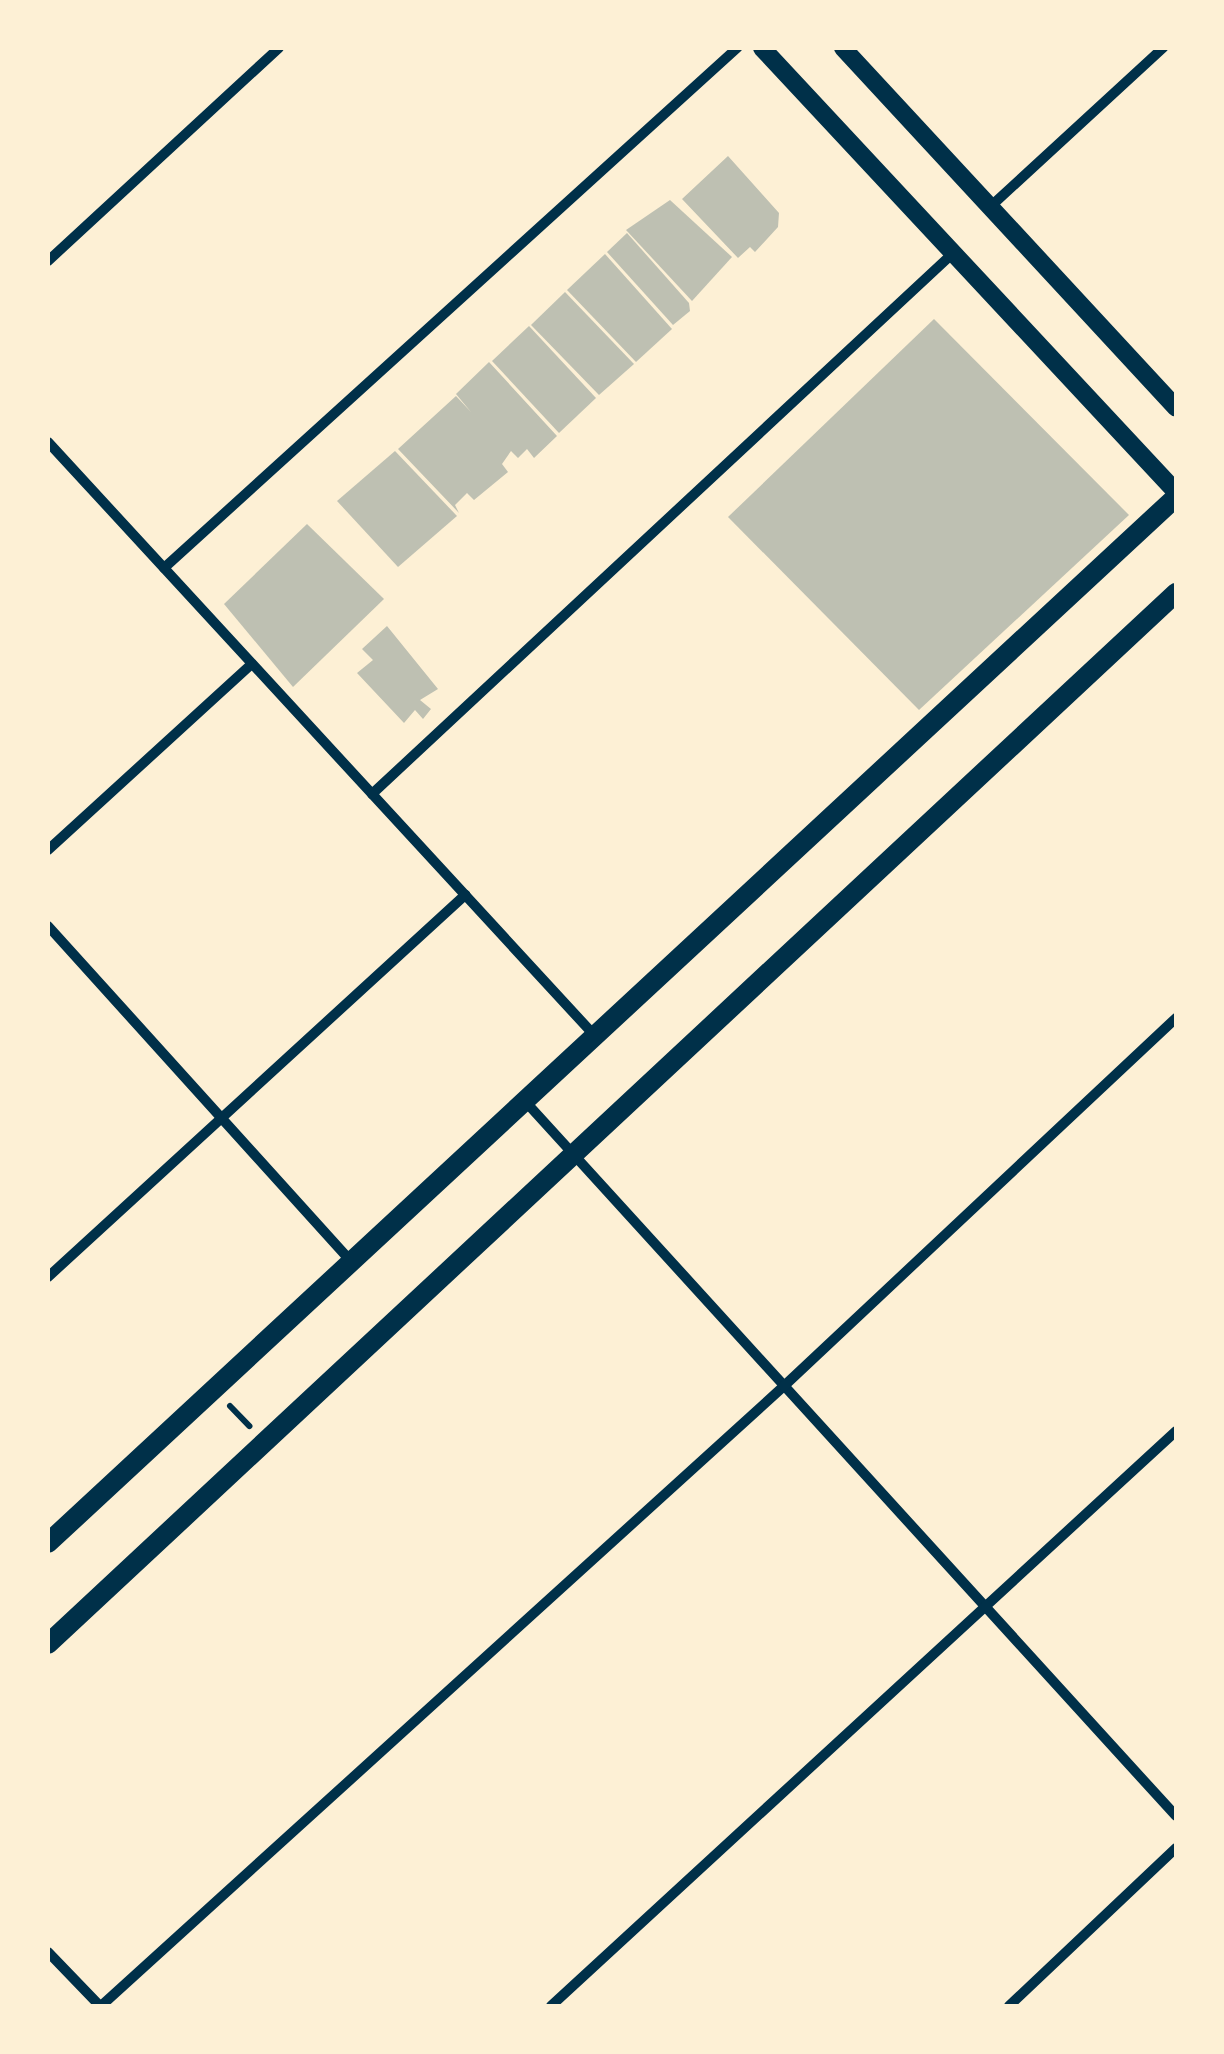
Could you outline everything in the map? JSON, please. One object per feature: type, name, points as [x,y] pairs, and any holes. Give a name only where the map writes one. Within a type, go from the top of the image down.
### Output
[{"type":"main road","points":[[48,1543],[1176,495]]},
{"type":"main road","points":[[48,1644],[571,1152],[1176,593]]},
{"type":"street","points":[[48,261],[279,48]]},
{"type":"street","points":[[164,568],[737,48]]},
{"type":"street","points":[[762,48],[1176,495]]},
{"type":"street","points":[[843,48],[1176,407]]},
{"type":"street","points":[[990,207],[1163,48]]},
{"type":"street","points":[[372,794],[952,254]]},
{"type":"street","points":[[48,442],[594,1035]]},
{"type":"street","points":[[48,850],[252,664]]},
{"type":"street","points":[[48,1276],[466,896]]},
{"type":"street","points":[[48,926],[351,1261]]},
{"type":"street","points":[[48,1952],[100,2006],[784,1386],[1176,1018]]},
{"type":"street","points":[[524,1100],[1176,1816]]},
{"type":"street","points":[[551,2006],[988,1610],[1176,1432]]},
{"type":"street","points":[[1009,2006],[1176,1848]]},
{"type":"path","points":[[214,1388],[264,1441]]},
{"type":"building","points":[[728,156],[779,213],[778,227],[755,252],[750,247],[738,258],[682,199]]},
{"type":"building","points":[[670,200],[732,257],[692,301],[626,230]]},
{"type":"building","points":[[627,233],[689,303],[690,311],[673,325],[607,252]]},
{"type":"building","points":[[605,254],[672,329],[636,362],[567,290]]},
{"type":"building","points":[[565,292],[634,364],[599,395],[531,325]]},
{"type":"building","points":[[934,319],[1129,515],[919,710],[728,517]]},
{"type":"building","points":[[529,326],[596,398],[559,433],[492,361]]},
{"type":"building","points":[[489,362],[557,436],[534,458],[527,449],[518,458],[511,451],[502,464],[508,472],[474,500],[467,493],[455,505],[459,513],[398,449],[456,396],[471,412],[456,394]]},
{"type":"building","points":[[395,451],[457,516],[398,567],[337,501]]},
{"type":"building","points":[[307,524],[384,599],[293,687],[224,604]]},
{"type":"building","points":[[387,626],[438,689],[420,700],[431,709],[423,719],[415,710],[404,723],[357,673],[373,660],[362,649]]}]
